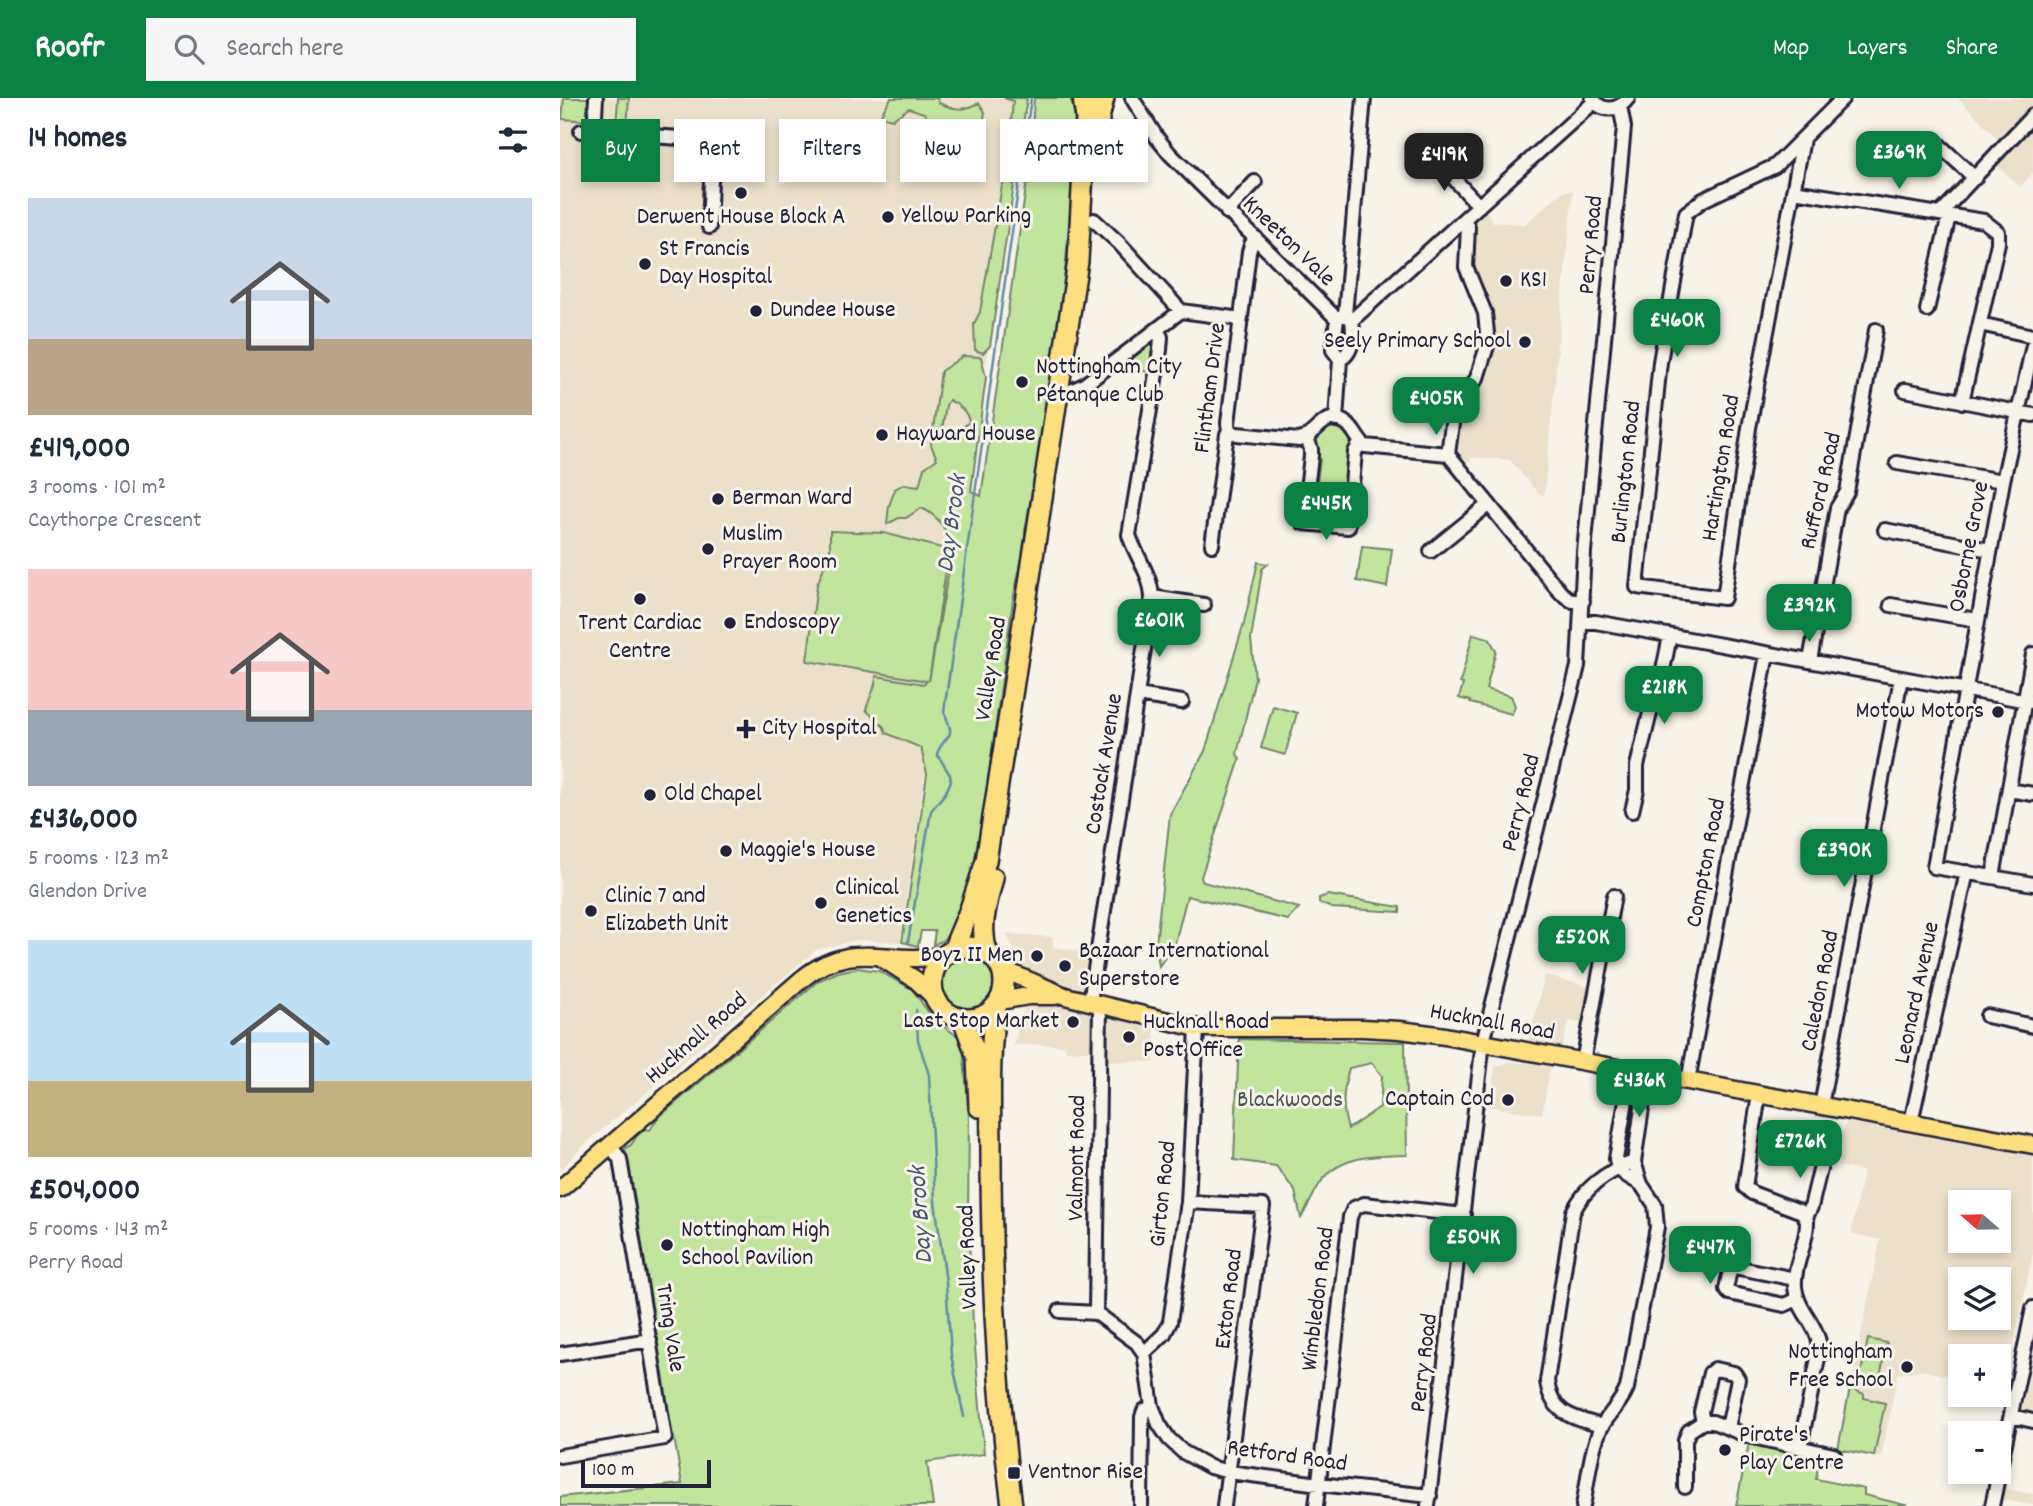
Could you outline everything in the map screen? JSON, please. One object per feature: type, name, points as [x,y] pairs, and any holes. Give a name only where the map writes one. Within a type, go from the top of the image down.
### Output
[{"type":"highway","name":"Valley Road","points":[[987,952],[983,940],[985,911],[1002,838],[1065,391],[1080,240],[1086,118],[1083,98]]},
{"type":"highway","name":"Valley Road","points":[[949,952],[970,909],[986,861],[1065,391],[1085,298],[1094,220],[1098,131],[1104,98]]},
{"type":"highway","points":[[964,947],[976,947],[996,959],[1002,969],[1004,986],[998,1004],[986,1014],[975,1019],[963,1019],[946,1012],[934,997],[933,974],[937,964],[949,952],[964,947]]},
{"type":"highway","name":"Valley Road","points":[[998,1004],[992,1026],[992,1269],[1003,1433],[1012,1506]]},
{"type":"highway","name":"Valley Road","points":[[963,1019],[977,1057],[980,1284],[995,1458],[1002,1506]]},
{"type":"main road","name":"Hucknall Road","points":[[560,1189],[809,973],[822,965],[850,956],[918,959],[949,952]]},
{"type":"main road","points":[[878,956],[916,980],[934,997]]},
{"type":"main road","name":"Hucknall Road","points":[[1002,969],[1065,996],[1197,1028],[1387,1029],[1483,1042],[2033,1145]]},
{"type":"main road","name":"Hucknall Road","points":[[998,1004],[1028,996],[1065,996]]},
{"type":"street","points":[[596,98],[587,132],[694,139],[707,144],[712,156],[709,227]]},
{"type":"street","points":[[1340,359],[1350,351],[1345,318],[1364,98]]},
{"type":"street","name":"Burlington Road","points":[[1724,598],[1637,587],[1660,362],[1686,214],[1703,200],[1775,166],[1843,98]]},
{"type":"street","points":[[1336,420],[1340,359],[1333,350],[1345,318],[1479,206],[1592,100],[1608,109],[1624,102]]},
{"type":"street","name":"Kneeton Vale","points":[[1134,102],[1170,154],[1227,212],[1345,318]]},
{"type":"street","name":"Perry Road","points":[[1429,1501],[1483,1042],[1578,666],[1584,552],[1624,127],[1624,102]]},
{"type":"street","points":[[1927,310],[1944,215],[2033,115]]},
{"type":"street","name":"Hartington Road","points":[[1724,598],[1749,428],[1803,139]]},
{"type":"street","points":[[1939,145],[1975,178]]},
{"type":"street","points":[[1435,158],[1479,206]]},
{"type":"street","points":[[1775,166],[1794,185],[1984,221],[1998,232],[1998,243],[1962,402]]},
{"type":"street","points":[[1227,212],[1255,182]]},
{"type":"street","points":[[1094,220],[1119,243],[1181,311],[1241,319]]},
{"type":"street","points":[[1463,220],[1468,227],[1466,267],[1485,313],[1488,343],[1477,378],[1457,404],[1451,418],[1448,454],[1561,593],[1572,601],[1583,601]]},
{"type":"street","name":"Flintham Drive","points":[[1212,545],[1229,431],[1227,426],[1251,245],[1256,238]]},
{"type":"street","points":[[1065,391],[1084,385],[1181,311]]},
{"type":"street","points":[[1980,324],[2033,336]]},
{"type":"street","name":"Costock Avenue","points":[[1095,1003],[1152,597],[1151,582],[1134,552],[1129,535],[1160,350],[1161,338],[1157,330]]},
{"type":"street","name":"Rufford Road","points":[[1810,661],[1837,508],[1847,492],[1876,330]]},
{"type":"street","name":"Osborne Grove","points":[[1966,872],[1934,867],[2003,481],[2033,345]]},
{"type":"street","points":[[1905,390],[2033,415]]},
{"type":"street","points":[[1229,431],[1237,435],[1299,440],[1307,438],[1321,423],[1336,420],[1349,426],[1360,443],[1371,447],[1448,454]]},
{"type":"street","points":[[1307,438],[1311,456],[1304,523],[1348,527],[1355,452],[1360,443]]},
{"type":"street","points":[[1897,463],[2003,481]]},
{"type":"street","points":[[1431,551],[1489,504]]},
{"type":"street","points":[[1885,530],[1990,551]]},
{"type":"street","points":[[1152,597],[1204,605]]},
{"type":"street","points":[[1891,605],[1977,620]]},
{"type":"street","points":[[1582,622],[2029,701]]},
{"type":"street","points":[[1632,811],[1637,790],[1637,766],[1648,739],[1670,636]]},
{"type":"street","name":"Compton Road","points":[[1688,1081],[1767,653]]},
{"type":"street","points":[[1993,877],[2029,701],[2033,654]]},
{"type":"street","name":"Caledon Road","points":[[1821,1106],[1901,678]]},
{"type":"street","points":[[1137,695],[1182,702]]},
{"type":"street","points":[[2009,790],[2033,794]]},
{"type":"street","points":[[1966,872],[2033,884]]},
{"type":"street","name":"Leonard Avenue","points":[[1911,1122],[1966,872]]},
{"type":"street","points":[[1583,1062],[1614,896]]},
{"type":"street","name":"Valmont Road","points":[[1095,1003],[1096,1313]]},
{"type":"street","points":[[1987,1017],[2033,1026]]},
{"type":"street","name":"Girton Road","points":[[1144,1353],[1164,1334],[1170,1322],[1188,1202],[1197,1028]]},
{"type":"street","points":[[1583,1506],[1596,1441],[1602,1426],[1619,1405],[1627,1388],[1657,1227],[1654,1205],[1641,1184],[1634,1162],[1639,1073]]},
{"type":"street","points":[[1617,1168],[1616,1156],[1639,1073]]},
{"type":"street","points":[[1759,1094],[1745,1187],[1752,1193],[1802,1212],[1806,1217],[1807,1226],[1795,1279],[1798,1299],[1816,1329],[1820,1348],[1800,1447]]},
{"type":"street","name":"Tring Vale","points":[[560,1456],[665,1438],[620,1159],[610,1145]]},
{"type":"street","points":[[1806,1217],[1811,1207],[1822,1157]]},
{"type":"street","points":[[1602,1426],[1577,1419],[1560,1410],[1552,1401],[1547,1381],[1573,1212],[1585,1191],[1617,1168],[1634,1162]]},
{"type":"street","points":[[1617,1168],[1641,1184]]},
{"type":"street","name":"Exton Road","points":[[1188,1202],[1263,1206],[1229,1472]]},
{"type":"street","name":"Wimbledon Road","points":[[1316,1506],[1350,1217],[1354,1208],[1363,1203],[1464,1215]]},
{"type":"street","points":[[1795,1279],[1735,1267],[1730,1270],[1726,1289],[1729,1293],[1784,1305],[1798,1299]]},
{"type":"street","points":[[1992,1506],[2011,1416],[2029,1349],[2033,1308]]},
{"type":"street","points":[[1060,1311],[1096,1313],[1137,1343],[1144,1353]]},
{"type":"street","points":[[560,1354],[650,1340]]},
{"type":"street","name":"Retford Road","points":[[1144,1353],[1158,1424],[1183,1452],[1209,1467],[1429,1501]]},
{"type":"street","points":[[1703,1422],[1701,1412],[1710,1373],[1715,1369],[1734,1373],[1738,1379],[1728,1428]]},
{"type":"street","points":[[1141,1506],[1142,1417],[1144,1411],[1153,1406]]},
{"type":"street","points":[[2011,1416],[2033,1421]]},
{"type":"street","points":[[1685,1487],[1685,1440],[1689,1431],[1703,1422],[1713,1422],[1748,1436],[1834,1455]]},
{"type":"street","points":[[1224,1506],[1229,1472]]},
{"type":"shaded area","name":"City Hospital","points":[[560,98],[1025,98],[1022,119],[1000,119],[1000,182],[1013,182],[900,942],[857,940],[816,950],[584,1145],[560,1171]]},
{"type":"shaded area","points":[[1958,98],[2033,98],[2033,172],[2020,187],[1994,163],[2007,148]]},
{"type":"shaded area","name":"Seely Primary School","points":[[1563,191],[1573,191],[1556,343],[1558,350],[1544,495],[1539,494],[1510,460],[1474,457],[1465,464],[1454,448],[1456,416],[1484,373],[1491,353],[1488,306],[1473,273],[1471,257],[1474,219],[1485,210],[1493,222],[1525,224]]},
{"type":"shaded area","points":[[1006,934],[1053,937],[1053,947],[1090,953],[1082,1009],[1155,1025],[1154,1062],[1108,1061],[1108,1051],[1066,1051],[1064,1045],[1013,1045],[1023,1015],[1028,974]]},
{"type":"shaded area","points":[[1545,975],[1589,987],[1582,1023],[1569,1021],[1562,1047],[1554,1047],[1542,1114],[1489,1107],[1495,1067],[1509,1062],[1523,1063]]},
{"type":"shaded area","points":[[1846,1122],[2033,1156],[2033,1253],[2011,1357],[2011,1344],[1948,1344],[1948,1376],[1920,1370],[1898,1374],[1881,1458],[1838,1449],[1880,1240],[1851,1233],[1863,1171],[1838,1166],[1842,1148],[1838,1147]]},
{"type":"shaded area","points":[[2033,1360],[2033,1424],[2020,1421]]},
{"type":"shaded area","points":[[2005,1489],[2033,1494],[2033,1505],[2002,1500]]},
{"type":"green space","points":[[564,98],[592,98],[590,119],[562,119]]},
{"type":"green space","points":[[618,98],[629,98],[628,119],[617,119]]},
{"type":"green space","points":[[891,98],[937,98],[939,103],[959,109],[979,103],[985,112],[984,119],[928,119],[924,113],[909,108],[893,119],[880,116]]},
{"type":"green space","points":[[1004,98],[1027,98],[1024,119],[1011,119],[1013,101]]},
{"type":"green space","points":[[1034,98],[1070,98],[1074,119],[1033,119]]},
{"type":"green space","points":[[1004,182],[1014,182],[990,346],[983,353],[975,350],[974,324],[980,312]]},
{"type":"green space","points":[[1027,182],[1072,182],[1055,352],[1025,531],[1026,539],[1013,600],[973,870],[951,932],[933,945],[935,931],[921,931],[918,946],[902,942],[927,774],[921,748],[886,733],[884,727],[866,710],[876,676],[924,684],[927,681],[807,661],[817,585],[830,551],[830,531],[884,533],[949,550],[929,681],[952,552],[939,520],[928,511],[921,508],[906,518],[899,518],[887,524],[895,489],[904,484],[919,486],[924,468],[937,459],[931,445],[941,371],[963,356],[981,357],[986,377],[971,491],[981,496]],"holes":[[[949,400],[959,406],[969,422],[953,435],[942,430],[946,405]]]},
{"type":"green space","points":[[1150,341],[1154,344],[1151,372],[1132,369],[1124,360]]},
{"type":"green space","points":[[1331,427],[1344,430],[1350,437],[1351,450],[1346,461],[1341,521],[1336,521],[1335,514],[1321,513],[1316,519],[1311,514],[1320,459],[1316,444],[1319,435]]},
{"type":"green space","points":[[1362,546],[1392,549],[1387,587],[1357,581]]},
{"type":"green space","points":[[1258,562],[1268,564],[1262,569],[1251,639],[1255,678],[1237,754],[1240,759],[1201,877],[1203,882],[1299,908],[1288,920],[1187,896],[1175,943],[1159,966],[1156,944],[1170,814],[1205,751],[1244,623]]},
{"type":"green space","points":[[1473,634],[1489,638],[1496,651],[1486,689],[1511,696],[1515,706],[1512,714],[1459,698],[1463,684],[1460,683]]},
{"type":"green space","points":[[1273,706],[1297,713],[1285,755],[1261,748]]},
{"type":"green space","points":[[1328,895],[1400,907],[1400,912],[1332,908],[1319,903],[1319,898]]},
{"type":"green space","points":[[968,956],[987,964],[995,983],[987,1002],[968,1010],[949,1002],[941,983],[949,964]]},
{"type":"green space","points":[[857,968],[879,971],[912,989],[934,1020],[959,1037],[963,1045],[969,1118],[968,1217],[973,1324],[984,1454],[927,1462],[933,1506],[560,1506],[560,1497],[682,1484],[674,1437],[671,1437],[625,1148],[645,1129],[650,1130],[657,1119],[818,981],[838,972]]},
{"type":"green space","name":"Blackwoods","points":[[1239,1039],[1405,1042],[1407,1155],[1362,1158],[1341,1165],[1323,1179],[1301,1218],[1295,1191],[1276,1166],[1234,1160]],"holes":[[[1372,1063],[1382,1076],[1380,1107],[1348,1129],[1344,1098],[1349,1068]]]},
{"type":"green space","points":[[1868,1339],[1887,1343],[1879,1382],[1860,1378]]},
{"type":"green space","points":[[1850,1388],[1864,1394],[1864,1398],[1885,1403],[1874,1456],[1838,1449]]},
{"type":"green space","points":[[1749,1443],[1819,1461],[1816,1479],[1864,1489],[1864,1495],[1909,1506],[1736,1506]]},
{"type":"waterway","name":"Day Brook","points":[[908,942],[931,811],[951,781],[937,754],[950,733],[944,712],[1031,98]]},
{"type":"waterway","name":"Day Brook","points":[[916,1010],[918,1040],[929,1075],[935,1202],[946,1282],[951,1355],[964,1417]]},
{"type":"place","name":"Derwent House Block A","points":[[741,193]]},
{"type":"place","name":"Yellow Parking","points":[[888,217]]},
{"type":"place","name":"St Francis Day Hospital","points":[[645,264]]},
{"type":"place","name":"KS1","points":[[1506,281]]},
{"type":"place","name":"Dundee House","points":[[756,311]]},
{"type":"place","name":"Seely Primary School","points":[[1525,342]]},
{"type":"place","name":"Nottingham City Pétanque Club","points":[[1022,382]]},
{"type":"place","name":"Hayward House","points":[[882,435]]},
{"type":"place","name":"Berman Ward","points":[[718,499]]},
{"type":"place","name":"Muslim Prayer Room","points":[[708,549]]},
{"type":"place","name":"Trent Cardiac Centre","points":[[640,599]]},
{"type":"place","name":"Endoscopy","points":[[730,623]]},
{"type":"place","name":"Motow Motors","points":[[1998,712]]},
{"type":"place","name":"City Hospital","points":[[746,729]]},
{"type":"place","name":"Old Chapel","points":[[650,795]]},
{"type":"place","name":"Maggie's House","points":[[726,851]]},
{"type":"place","name":"Clinical Genetics","points":[[821,903]]},
{"type":"place","name":"Clinic 7 and Elizabeth Unit","points":[[591,911]]},
{"type":"place","name":"Boyz II Men","points":[[1037,956]]},
{"type":"place","name":"Bazaar International Superstore","points":[[1065,966]]},
{"type":"place","name":"Last Stop Market","points":[[1073,1022]]},
{"type":"place","name":"Hucknall Road Post Office","points":[[1129,1037]]},
{"type":"place","name":"Captain Cod","points":[[1508,1100]]},
{"type":"place","name":"Nottingham High School Pavilion","points":[[667,1245]]},
{"type":"place","name":"Nottingham Free School","points":[[1907,1367]]},
{"type":"place","name":"Pirate's Play Centre","points":[[1725,1450]]},
{"type":"place","name":"Ventnor Rise","points":[[1014,1473]]}]
